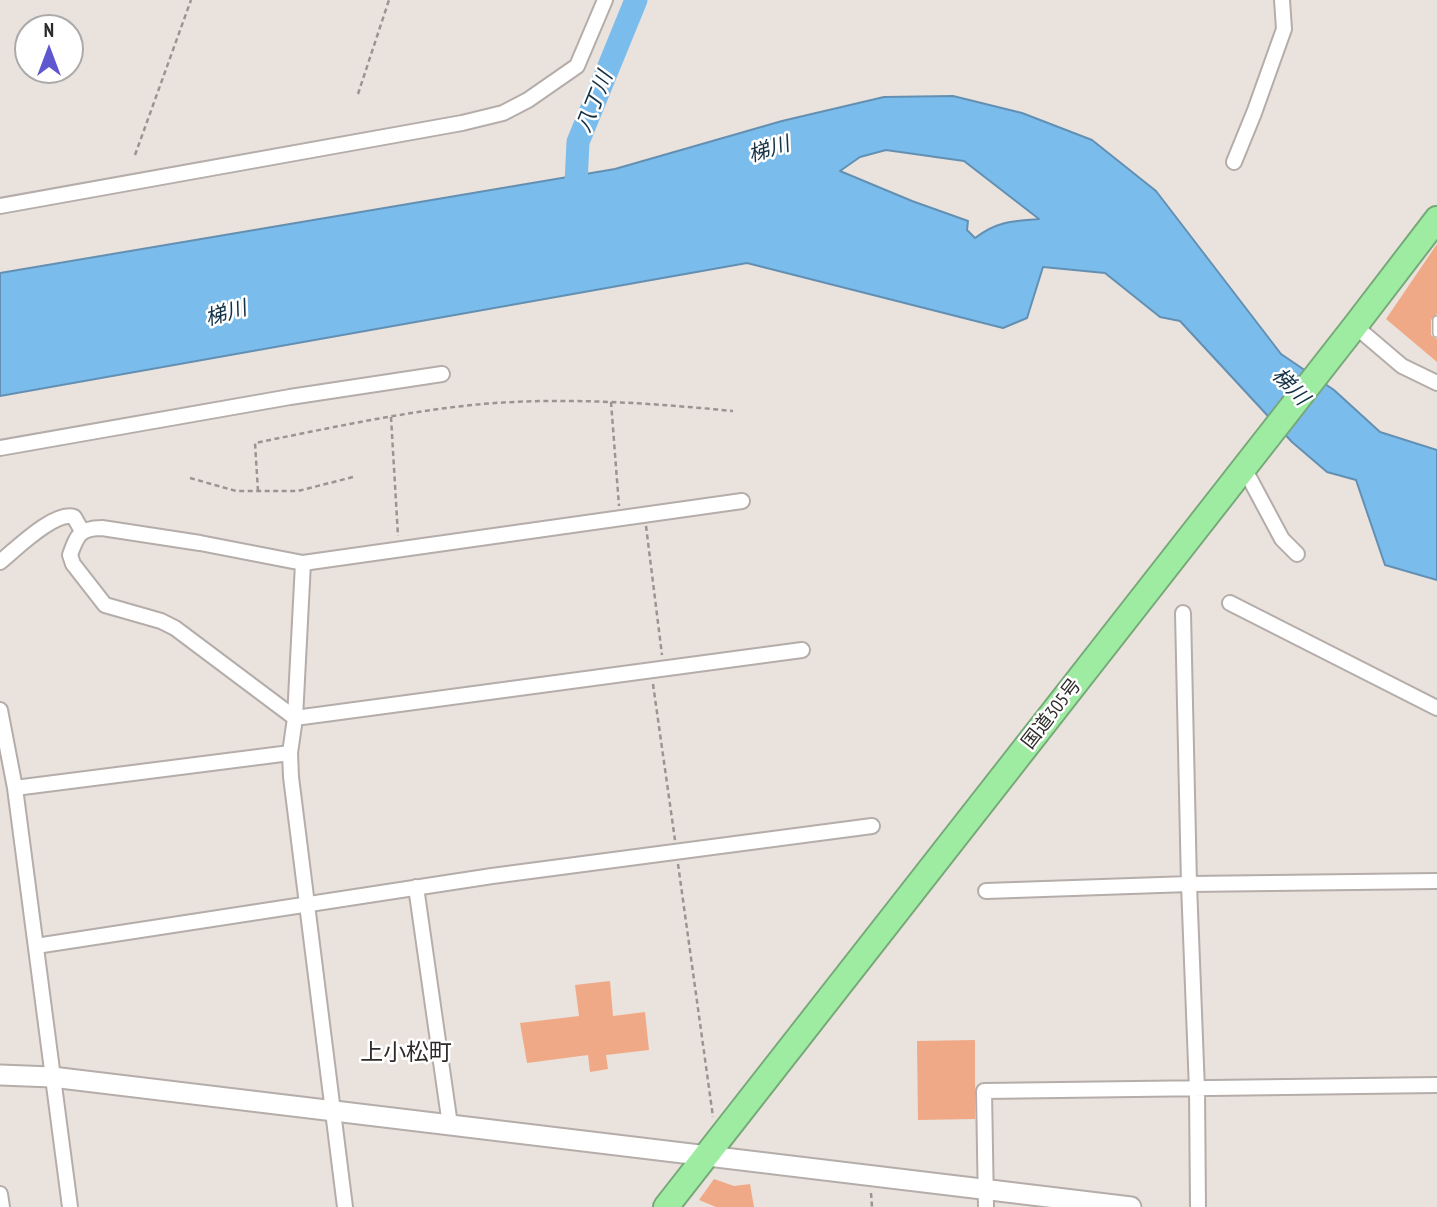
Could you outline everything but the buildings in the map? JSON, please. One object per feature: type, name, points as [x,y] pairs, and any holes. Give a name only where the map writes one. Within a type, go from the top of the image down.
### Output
[{"type":"highway","name":"国道305号","points":[[666,1207],[1437,219]]},
{"type":"street","points":[[0,206],[462,123],[502,113],[528,100],[576,66],[605,0]]},
{"type":"street","points":[[1234,162],[1284,29],[1282,0]]},
{"type":"street","points":[[1352,330],[1402,366],[1437,383]]},
{"type":"street","points":[[0,448],[222,408],[442,374]]},
{"type":"street","points":[[1248,463],[1282,539],[1297,554]]},
{"type":"street","points":[[742,501],[303,564],[126,530],[87,528],[82,530],[70,555],[73,564],[105,605],[161,621],[175,628],[295,718],[802,650]]},
{"type":"street","points":[[0,562],[46,524],[62,516],[74,517],[82,530]]},
{"type":"street","points":[[303,564],[295,718],[290,753],[293,809],[345,1207]]},
{"type":"street","points":[[1230,603],[1437,708]]},
{"type":"street","points":[[1183,613],[1198,1207]]},
{"type":"street","points":[[0,710],[15,788],[70,1207]]},
{"type":"street","points":[[15,788],[290,753]]},
{"type":"street","points":[[36,946],[416,887],[872,826]]},
{"type":"street","points":[[986,891],[1189,884],[1437,881]]},
{"type":"street","points":[[416,887],[450,1125]]},
{"type":"street","points":[[0,1075],[52,1077],[450,1125],[712,1148],[986,1198],[1131,1207]]},
{"type":"street","points":[[986,1198],[984,1091],[1437,1085]]},
{"type":"street","points":[[0,1194],[2,1207]]},
{"type":"lane","points":[[1437,320],[1437,333]]},
{"type":"path","points":[[135,155],[191,0]]},
{"type":"path","points":[[358,94],[389,0]]},
{"type":"path","points":[[258,491],[255,443],[391,417],[481,404],[611,401],[733,411]]},
{"type":"path","points":[[611,401],[620,520]]},
{"type":"path","points":[[391,417],[399,551]]},
{"type":"path","points":[[190,478],[236,491],[298,491],[353,477]]},
{"type":"path","points":[[645,516],[657,669],[677,852],[714,1124],[712,1148]]},
{"type":"water","name":"梯川","points":[[953,96],[1022,113],[1092,140],[1156,191],[1281,354],[1334,390],[1380,432],[1437,450],[1437,580],[1385,565],[1356,480],[1327,472],[1292,442],[1180,321],[1160,317],[1105,273],[1043,267],[1027,318],[1003,328],[747,263],[0,396],[0,273],[615,169],[782,121],[884,97]],"holes":[[[886,150],[964,161],[1039,219],[998,225],[975,238],[967,230],[968,221],[840,171],[860,157]]]},
{"type":"waterway","name":"八丁川","points":[[575,205],[578,142],[636,0]]},
{"type":"district","name":"上小松町","points":[[406,1053]]}]
